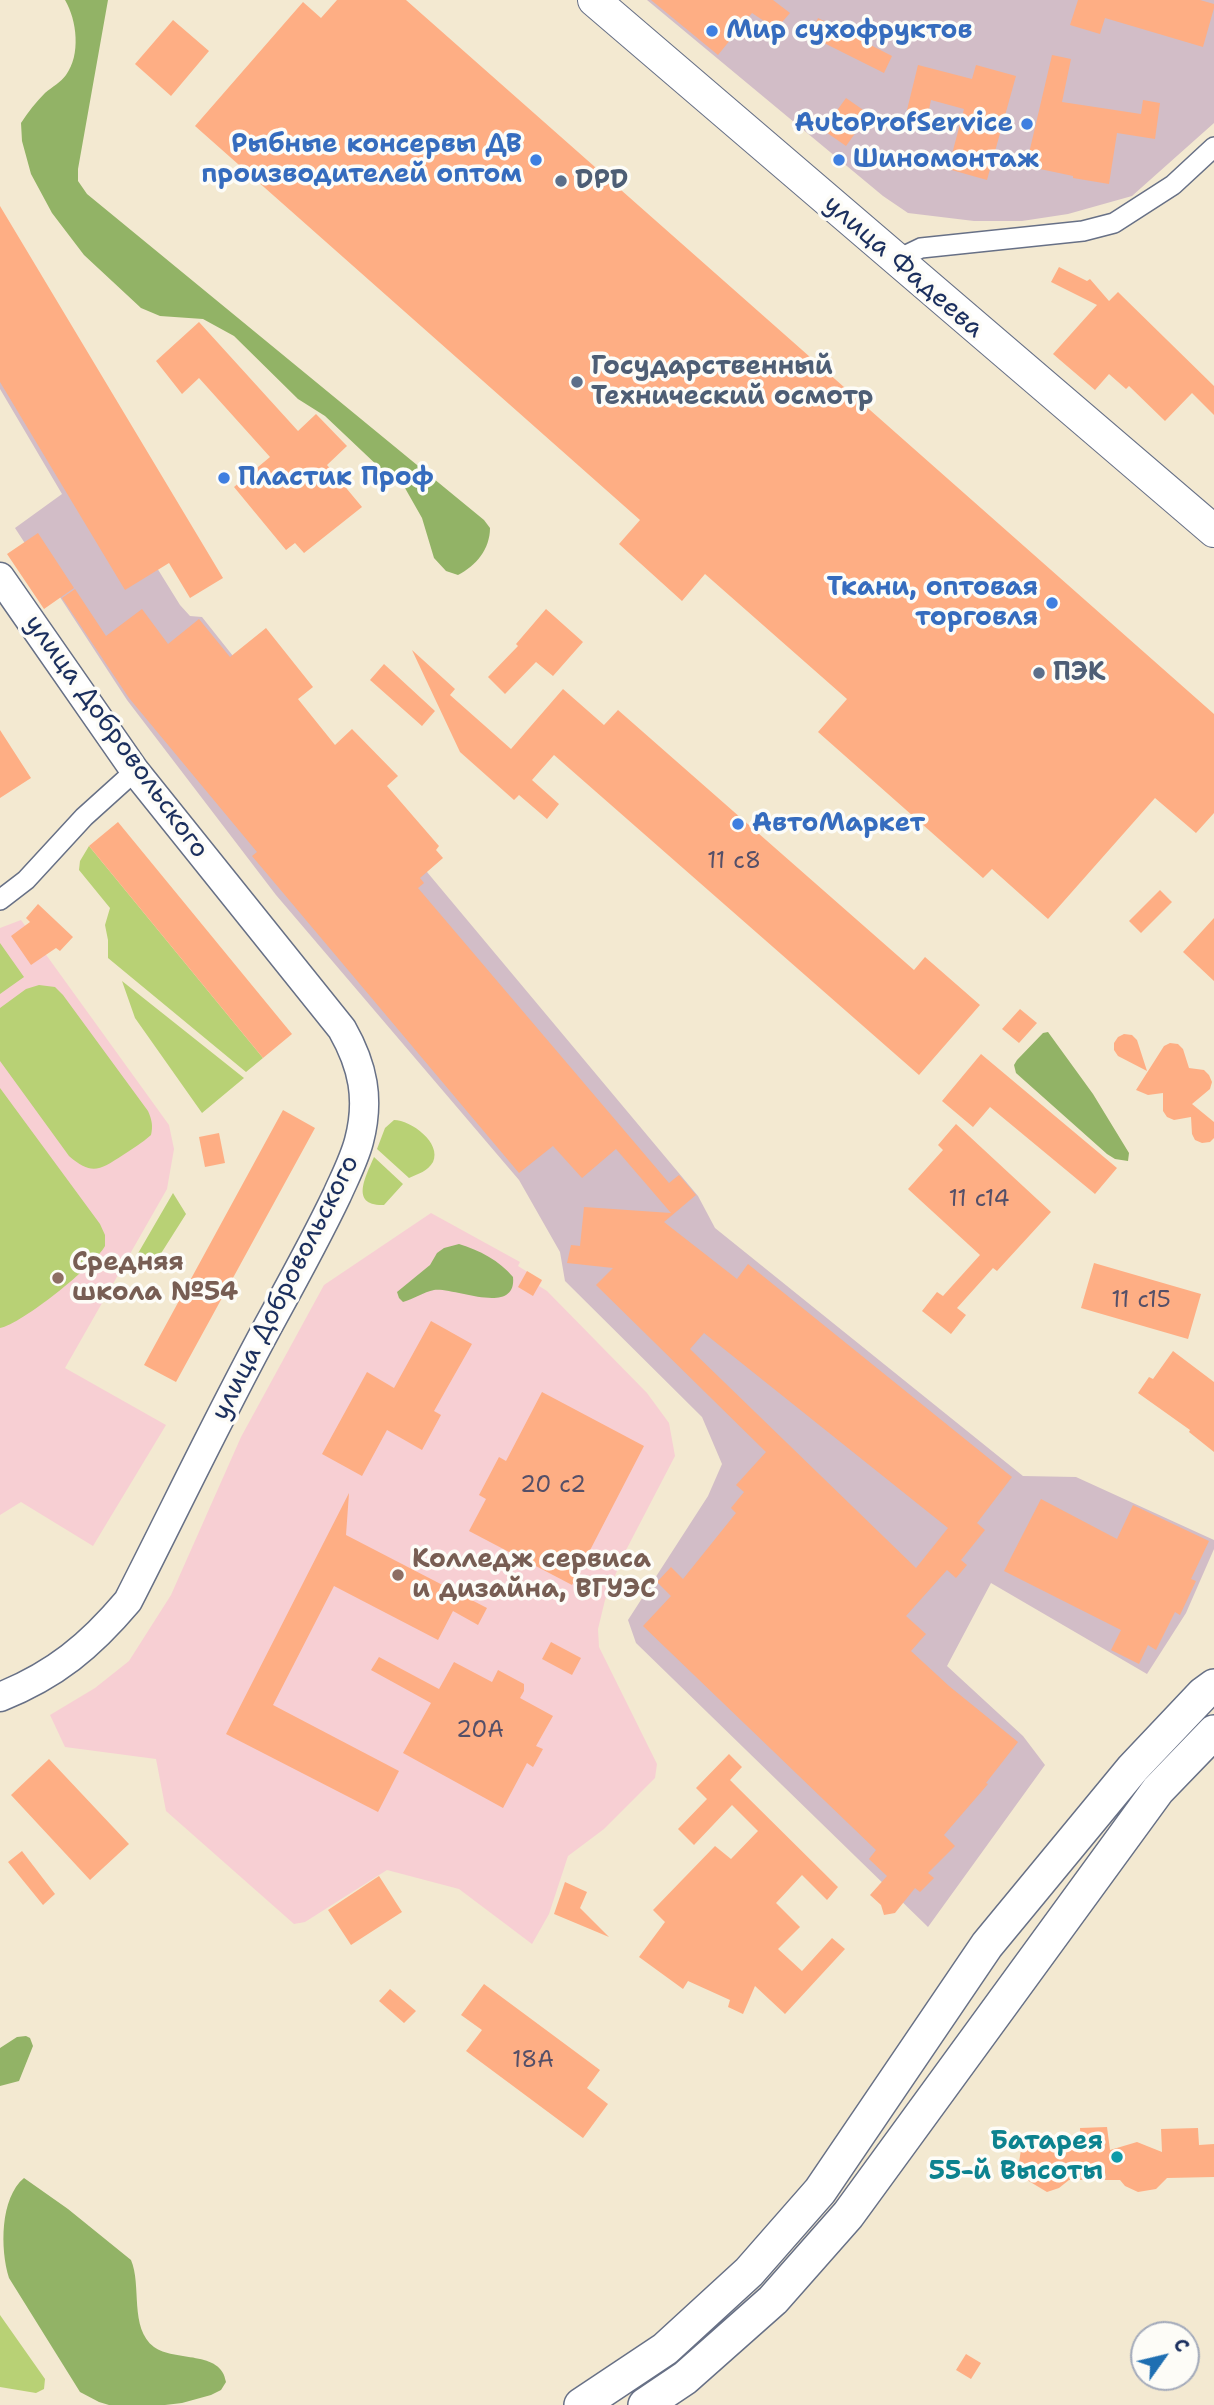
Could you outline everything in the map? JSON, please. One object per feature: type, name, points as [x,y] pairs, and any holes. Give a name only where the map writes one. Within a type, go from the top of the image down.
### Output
[{"type":"highway","points":[[581,2405],[665,2349],[749,2272],[820,2191],[987,1945],[1133,1768],[1214,1686]]},
{"type":"highway","points":[[645,2405],[685,2378],[774,2300],[848,2215],[1158,1790],[1214,1732]]},
{"type":"main road","name":"улица Фадеева","points":[[594,0],[1214,531]]},
{"type":"main road","name":"улица Добровольского","points":[[0,577],[135,771],[342,1030],[355,1052],[361,1070],[364,1104],[362,1124],[351,1165],[309,1254],[272,1317],[128,1601],[103,1630],[69,1659],[24,1688],[0,1697]]},
{"type":"street","points":[[895,260],[921,248],[1083,231],[1114,223],[1173,185],[1214,147]]},
{"type":"street","points":[[0,900],[26,880],[84,817],[135,771]]},
{"type":"shaded area","points":[[647,0],[1214,0],[1214,123],[1132,196],[1068,214],[1022,221],[974,221],[908,213],[883,196]]},
{"type":"shaded area","points":[[0,315],[180,605],[190,616],[202,617],[287,724],[427,872],[698,1196],[715,1228],[1023,1476],[1076,1477],[1214,1540],[1214,1549],[1186,1613],[1147,1674],[991,1583],[947,1666],[1023,1736],[1045,1765],[928,1927],[636,1643],[628,1620],[708,1496],[722,1464],[702,1417],[565,1281],[560,1252],[519,1180],[276,895],[127,700],[15,528],[62,494],[0,389]]},
{"type":"shaded area","name":"Средняя школа №54","points":[[21,920],[169,1125],[174,1149],[167,1189],[65,1368],[166,1425],[93,1546],[21,1502],[0,1515],[0,928]]},
{"type":"shaded area","name":"Колледж сервиса и дизайна, ВГУЭС","points":[[431,1213],[520,1262],[518,1266],[542,1281],[539,1286],[647,1393],[669,1423],[675,1456],[624,1554],[605,1600],[598,1629],[599,1647],[657,1764],[655,1778],[604,1829],[568,1856],[549,1914],[532,1944],[459,1889],[387,1870],[305,1922],[294,1924],[166,1811],[156,1759],[65,1747],[50,1715],[95,1688],[129,1661],[171,1595],[241,1437],[324,1285]]},
{"type":"green space","points":[[65,0],[108,0],[78,169],[78,181],[87,194],[484,520],[490,528],[488,543],[481,556],[465,571],[458,575],[446,571],[434,558],[422,518],[401,481],[381,469],[325,416],[298,399],[234,336],[203,319],[160,316],[141,308],[84,255],[52,213],[31,174],[22,141],[21,123],[38,100],[64,78],[71,67],[76,38]]},
{"type":"green space","points":[[89,846],[263,1058],[246,1072],[108,958],[105,925],[110,908],[79,870],[80,861]]},
{"type":"green space","points":[[0,943],[24,977],[0,994]]},
{"type":"green space","points":[[122,981],[244,1078],[202,1113],[135,1018]]},
{"type":"green space","points":[[39,985],[55,987],[63,995],[150,1117],[151,1135],[123,1155],[96,1169],[84,1166],[69,1156],[0,1061],[0,1008],[26,989]]},
{"type":"green space","points":[[1048,1032],[1093,1094],[1129,1153],[1128,1161],[1115,1159],[1107,1154],[1016,1073],[1014,1065],[1017,1060],[1043,1033]]},
{"type":"green space","points":[[0,1088],[100,1224],[105,1235],[105,1246],[87,1267],[57,1293],[24,1316],[0,1328]]},
{"type":"green space","points":[[394,1120],[416,1128],[433,1147],[435,1155],[431,1165],[409,1178],[377,1149],[385,1128]]},
{"type":"green space","points":[[374,1157],[403,1184],[384,1205],[373,1204],[363,1195],[364,1181]]},
{"type":"green space","points":[[173,1193],[186,1214],[160,1255],[133,1262]]},
{"type":"green space","points":[[459,1244],[502,1266],[513,1277],[512,1289],[495,1298],[434,1290],[403,1302],[399,1298],[397,1292],[430,1265],[437,1253]]},
{"type":"green space","points":[[17,2037],[30,2038],[33,2046],[19,2081],[0,2086],[0,2048]]},
{"type":"green space","points":[[24,2178],[68,2209],[131,2260],[141,2329],[146,2339],[163,2351],[216,2365],[223,2372],[226,2382],[221,2390],[182,2403],[165,2405],[109,2405],[80,2392],[9,2278],[3,2239],[6,2211],[16,2187]]},
{"type":"green space","points":[[0,2315],[45,2379],[44,2389],[36,2393],[0,2387]]},
{"type":"building","points":[[337,0],[406,0],[1214,714],[1214,813],[1196,833],[1155,798],[1048,919],[992,869],[983,878],[818,732],[847,699],[705,574],[682,601],[619,544],[640,520],[195,126],[303,2],[321,18]]},
{"type":"building","points":[[651,0],[773,0],[790,13],[776,29],[752,13],[718,55]]},
{"type":"building","points":[[1078,0],[1200,0],[1214,4],[1214,8],[1203,47],[1105,18],[1100,34],[1070,25]]},
{"type":"building","points":[[818,18],[892,56],[884,73],[810,36]]},
{"type":"building","points":[[173,20],[209,51],[171,96],[135,64]]},
{"type":"building","points":[[1052,55],[1071,59],[1062,102],[1141,114],[1143,100],[1160,103],[1155,139],[1117,133],[1109,184],[1026,166]]},
{"type":"building","points":[[918,65],[972,79],[976,65],[1016,76],[987,180],[948,169],[964,109],[931,100],[927,119],[906,114]]},
{"type":"building","points":[[846,98],[869,114],[846,146],[823,130]]},
{"type":"building","points":[[0,206],[223,578],[190,598],[169,563],[125,590],[0,382]]},
{"type":"building","points":[[1059,267],[1087,281],[1090,279],[1109,301],[1118,292],[1214,386],[1214,415],[1192,393],[1165,421],[1129,386],[1126,389],[1109,374],[1095,390],[1053,354],[1097,305],[1051,282]]},
{"type":"building","points":[[199,322],[298,431],[316,414],[347,446],[327,465],[362,507],[304,553],[295,543],[286,550],[234,487],[270,457],[199,378],[182,394],[156,361]]},
{"type":"building","points":[[38,533],[74,588],[44,609],[7,554]]},
{"type":"building","points":[[75,589],[106,636],[142,609],[168,644],[199,619],[230,657],[266,628],[313,687],[298,699],[335,745],[352,729],[398,776],[387,786],[439,846],[436,850],[443,858],[420,878],[424,883],[418,888],[669,1183],[679,1175],[696,1195],[664,1222],[737,1279],[748,1264],[1012,1477],[977,1523],[985,1530],[961,1560],[967,1565],[956,1578],[947,1570],[906,1616],[926,1634],[911,1651],[1018,1742],[986,1783],[988,1784],[944,1835],[955,1846],[928,1873],[934,1878],[920,1892],[915,1888],[895,1913],[884,1915],[881,1905],[870,1895],[887,1876],[869,1859],[876,1850],[643,1626],[671,1596],[657,1582],[671,1567],[683,1579],[736,1513],[731,1508],[744,1492],[736,1485],[766,1452],[596,1285],[613,1268],[567,1263],[571,1245],[580,1246],[584,1207],[671,1213],[616,1149],[582,1178],[553,1146],[519,1173],[252,856],[257,852],[129,698],[62,598]],"holes":[[[704,1333],[948,1528],[916,1568],[690,1349]]]},
{"type":"building","points":[[546,609],[583,642],[553,676],[536,662],[505,694],[488,677],[518,646],[516,644]]},
{"type":"building","points":[[412,650],[455,689],[450,695],[511,749],[563,689],[604,725],[618,710],[914,970],[925,957],[980,1005],[919,1075],[554,755],[532,780],[559,804],[547,819],[519,795],[514,800],[460,752]]},
{"type":"building","points":[[384,664],[435,711],[422,726],[370,680]]},
{"type":"building","points":[[0,730],[31,778],[0,798]]},
{"type":"building","points":[[118,822],[292,1034],[263,1058],[89,846]]},
{"type":"building","points":[[1160,890],[1172,902],[1141,933],[1129,921]]},
{"type":"building","points":[[38,904],[73,937],[60,951],[56,948],[31,965],[11,936],[30,922],[26,918]]},
{"type":"building","points":[[1214,918],[1214,981],[1183,952]]},
{"type":"building","points":[[1020,1009],[1037,1023],[1019,1043],[1002,1029]]},
{"type":"building","points":[[1124,1034],[1132,1035],[1137,1040],[1147,1071],[1118,1056],[1114,1050],[1114,1043]]},
{"type":"building","points":[[1170,1043],[1178,1044],[1183,1049],[1189,1068],[1204,1070],[1212,1082],[1210,1089],[1192,1104],[1214,1122],[1214,1138],[1210,1142],[1195,1140],[1191,1117],[1174,1120],[1167,1117],[1163,1111],[1163,1093],[1148,1095],[1136,1090],[1164,1046]]},
{"type":"building","points":[[981,1054],[1117,1168],[1095,1194],[990,1107],[973,1127],[942,1101]]},
{"type":"building","points":[[283,1110],[315,1128],[176,1382],[144,1365]]},
{"type":"building","points":[[956,1124],[1051,1212],[997,1271],[993,1268],[957,1308],[966,1315],[951,1334],[922,1311],[937,1292],[943,1296],[980,1255],[908,1189],[943,1150],[938,1145]]},
{"type":"building","points":[[219,1133],[225,1163],[205,1167],[199,1137]]},
{"type":"building","points":[[1094,1263],[1201,1294],[1188,1339],[1081,1308]]},
{"type":"building","points":[[527,1271],[542,1280],[533,1296],[518,1287]]},
{"type":"building","points":[[431,1321],[472,1344],[434,1411],[441,1415],[422,1450],[387,1430],[362,1476],[322,1454],[367,1372],[394,1388]]},
{"type":"building","points":[[1173,1351],[1214,1382],[1214,1452],[1189,1432],[1190,1430],[1138,1393],[1149,1377],[1153,1379]]},
{"type":"building","points":[[542,1392],[644,1446],[572,1585],[469,1531],[486,1499],[479,1495],[499,1457],[506,1461]]},
{"type":"building","points":[[349,1493],[346,1535],[487,1608],[478,1625],[453,1611],[438,1640],[334,1586],[273,1705],[399,1771],[378,1812],[226,1734]]},
{"type":"building","points":[[1041,1499],[1117,1539],[1133,1505],[1209,1541],[1191,1579],[1196,1581],[1180,1615],[1175,1612],[1156,1650],[1148,1645],[1139,1664],[1111,1650],[1121,1630],[1004,1571]]},
{"type":"building","points":[[551,1642],[581,1658],[572,1675],[542,1659]]},
{"type":"building","points":[[379,1657],[439,1689],[454,1662],[492,1682],[498,1670],[524,1684],[520,1698],[553,1716],[536,1746],[543,1749],[533,1767],[527,1763],[503,1808],[403,1753],[431,1703],[371,1670]]},
{"type":"building","points":[[729,1754],[742,1767],[730,1780],[838,1887],[827,1900],[802,1875],[776,1903],[800,1927],[778,1949],[802,1971],[832,1938],[845,1949],[785,2014],[755,1986],[743,2014],[728,2007],[730,2000],[688,1981],[683,1989],[639,1957],[665,1922],[653,1910],[715,1846],[731,1859],[758,1831],[732,1805],[694,1845],[678,1829],[707,1799],[696,1788]]},
{"type":"building","points":[[49,1759],[129,1844],[90,1880],[11,1795]]},
{"type":"building","points":[[22,1851],[55,1894],[43,1905],[8,1862]]},
{"type":"building","points":[[379,1876],[402,1912],[351,1945],[328,1910]]},
{"type":"building","points":[[565,1882],[587,1892],[580,1908],[609,1937],[554,1914]]},
{"type":"building","points":[[484,1984],[600,2070],[587,2088],[608,2104],[583,2138],[466,2051],[482,2030],[461,2015]]},
{"type":"building","points":[[390,1989],[416,2011],[404,2023],[379,2001]]},
{"type":"building","name":"Батарея 55-й Высоты","points":[[1107,2127],[1110,2150],[1137,2142],[1162,2152],[1161,2129],[1198,2128],[1199,2145],[1214,2144],[1214,2177],[1167,2178],[1156,2189],[1138,2192],[1125,2186],[1120,2180],[1069,2180],[1059,2188],[1047,2192],[1027,2180],[1022,2172],[1019,2162],[1021,2150],[1029,2143],[1052,2137],[1081,2147],[1080,2128]]},
{"type":"building","points":[[966,2354],[981,2363],[971,2379],[956,2370]]},
{"type":"place","name":"Мир сухофруктов","points":[[712,31]]},
{"type":"place","name":"AutoProfService","points":[[1027,124]]},
{"type":"place","name":"Рыбные консервы ДВ производителей оптом","points":[[536,160]]},
{"type":"place","name":"Шиномонтаж","points":[[839,160]]},
{"type":"place","name":"DPD","points":[[561,181]]},
{"type":"place","name":"Государственный Технический осмотр","points":[[577,382]]},
{"type":"place","name":"Пластик Проф","points":[[224,478]]},
{"type":"place","name":"Ткани, оптовая торговля","points":[[1052,603]]},
{"type":"place","name":"ПЭК","points":[[1039,673]]},
{"type":"place","name":"АвтоМаркет","points":[[738,824]]},
{"type":"place","name":"Средняя школа №54","points":[[58,1278]]},
{"type":"place","name":"Колледж сервиса и дизайна, ВГУЭС","points":[[398,1575]]},
{"type":"place","name":"Батарея 55-й Высоты","points":[[1117,2157]]}]
